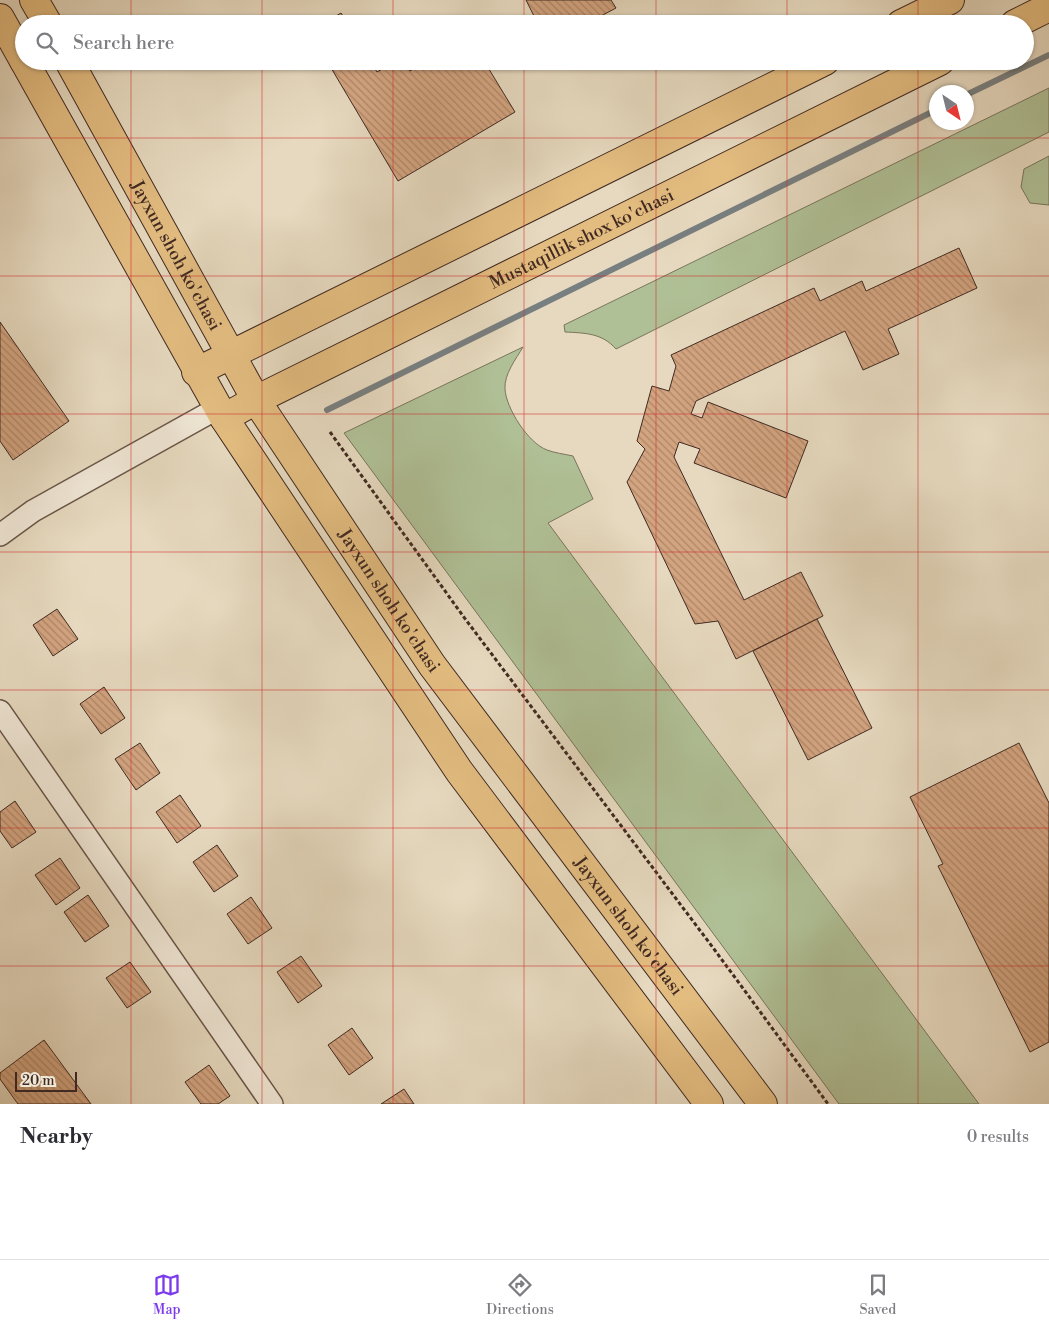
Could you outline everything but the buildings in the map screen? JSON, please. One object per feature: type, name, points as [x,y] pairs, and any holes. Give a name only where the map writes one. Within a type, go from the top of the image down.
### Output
[{"type":"main road","points":[[34,0],[43,15]]},
{"type":"main road","points":[[919,15],[950,0]]},
{"type":"main road","points":[[1033,15],[1049,7]]},
{"type":"main road","name":"Jayxun shoh ko'chasi","points":[[0,18],[15,45]]},
{"type":"main road","name":"Jayxun shoh ko'chasi","points":[[29,70],[196,372],[221,413],[459,771],[709,1104]]},
{"type":"main road","name":"Jayxun shoh ko'chasi","points":[[74,70],[256,400],[432,665],[762,1104]]},
{"type":"main road","points":[[196,372],[807,70]]},
{"type":"main road","name":"Mustaqillik shox ko'chasi","points":[[221,413],[256,400],[922,70]]},
{"type":"street","points":[[0,535],[33,511],[221,413]]},
{"type":"street","points":[[0,711],[272,1104]]},
{"type":"path","points":[[330,432],[466,620],[708,941],[828,1104]]},
{"type":"green space","points":[[1049,88],[1049,132],[616,349],[605,340],[593,335],[565,332],[564,325],[963,130],[974,130],[974,125]]},
{"type":"green space","points":[[1049,156],[1049,205],[1030,203],[1021,187],[1024,169]]},
{"type":"green space","points":[[523,347],[506,378],[505,389],[509,406],[519,424],[540,446],[550,451],[573,456],[593,499],[548,523],[979,1104],[839,1104],[344,433]]},
{"type":"waterway","points":[[1034,62],[1049,55]]},
{"type":"waterway","points":[[974,91],[1018,70]]},
{"type":"waterway","points":[[327,410],[929,113]]}]
